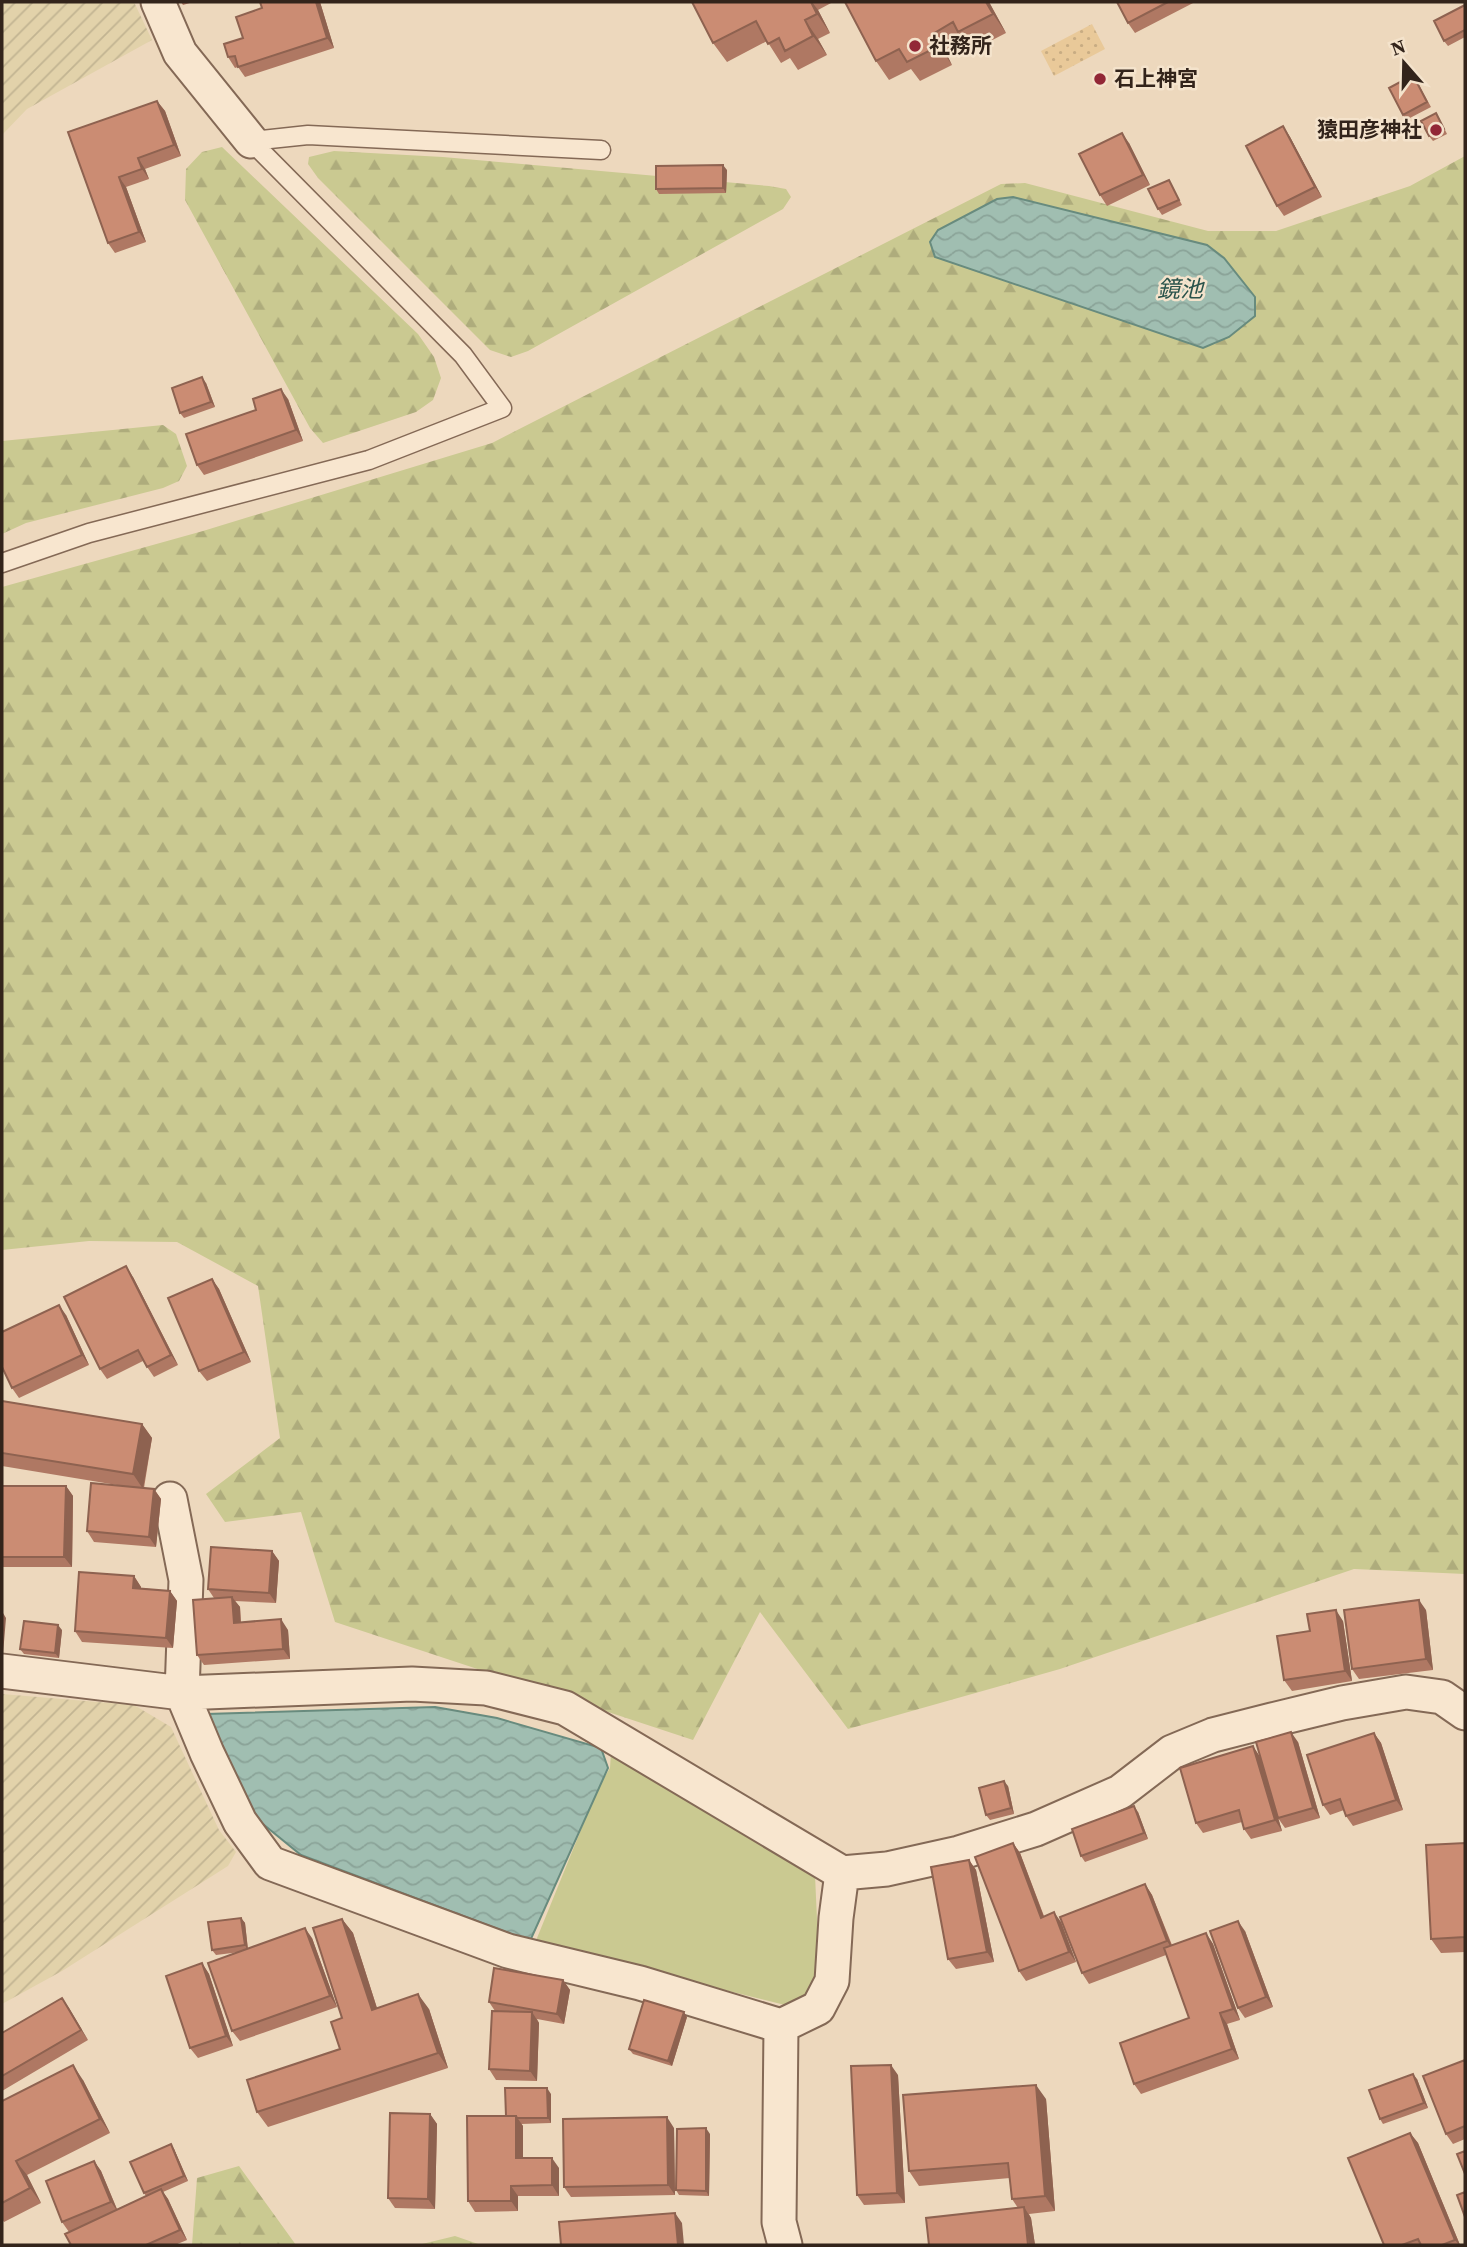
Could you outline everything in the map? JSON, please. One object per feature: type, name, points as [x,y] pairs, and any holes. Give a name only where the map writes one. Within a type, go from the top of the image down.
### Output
[{"type":"street","points":[[158,2],[180,53],[251,141]]},
{"type":"street","points":[[170,1499],[186,1580],[182,1693],[240,1822],[270,1863],[509,1951],[640,1983],[781,2026],[818,2008],[832,1981],[842,1873]]},
{"type":"street","points":[[2,1671],[182,1693],[412,1684],[486,1688],[565,1708],[842,1873],[887,1869],[947,1856],[1036,1829],[1120,1792],[1172,1752],[1225,1732],[1342,1703],[1406,1692],[1442,1697],[1464,1713]]},
{"type":"street","points":[[781,2026],[779,2222],[785,2245]]},
{"type":"lane","points":[[251,141],[308,135],[601,150]]},
{"type":"lane","points":[[2,563],[89,533],[369,460],[502,408],[463,355],[251,141]]},
{"type":"shaded area","points":[[2,2],[134,2],[152,40],[27,109],[2,135]]},
{"type":"shaded area","points":[[2,1694],[134,1705],[171,1727],[219,1830],[236,1852],[228,1866],[62,1971],[2,2004]]},
{"type":"green space","points":[[222,147],[418,334],[434,357],[441,378],[433,400],[416,412],[323,443],[310,428],[185,200],[186,169],[202,152]]},
{"type":"green space","points":[[334,151],[443,157],[769,186],[786,189],[791,197],[783,209],[528,351],[511,357],[490,350],[318,178],[308,164],[309,157]]},
{"type":"green space","points":[[1465,156],[1465,1574],[1354,1569],[1060,1669],[848,1729],[760,1612],[693,1740],[335,1622],[301,1512],[225,1522],[206,1494],[280,1438],[258,1286],[177,1242],[89,1241],[2,1250],[2,587],[203,531],[492,443],[1001,184],[1025,183],[1208,231],[1276,231],[1410,186]]},
{"type":"green space","points":[[163,425],[176,434],[187,466],[179,481],[163,488],[26,523],[2,534],[2,441]]},
{"type":"green space","points":[[611,1753],[815,1875],[820,1987],[793,2007],[535,1943],[598,1788],[610,1768]]},
{"type":"green space","points":[[239,2166],[296,2245],[192,2245],[197,2178]]},
{"type":"green space","points":[[455,2236],[481,2245],[418,2245]]},
{"type":"sand","points":[[1092,24],[1105,49],[1054,76],[1041,51]]},
{"type":"water","name":"鏡池","points":[[1013,197],[1207,245],[1224,258],[1255,297],[1255,316],[1229,337],[1203,348],[935,257],[930,242],[938,230],[997,199]]},
{"type":"water","points":[[435,1707],[497,1718],[601,1748],[608,1768],[530,1941],[301,1855],[253,1816],[207,1714]]},
{"type":"building","points":[[260,2],[316,2],[327,38],[238,67],[235,56],[228,57],[224,44],[243,38],[236,17],[262,8]]},
{"type":"building","points":[[692,2],[811,2],[817,14],[805,20],[813,36],[785,51],[779,38],[768,44],[756,21],[713,43]]},
{"type":"building","name":"社務所","points":[[845,2],[986,2],[993,14],[958,32],[953,22],[933,34],[939,46],[907,62],[899,49],[876,61]]},
{"type":"building","points":[[1117,2],[1168,2],[1128,23]]},
{"type":"building","points":[[1465,5],[1465,30],[1444,41],[1434,21]]},
{"type":"building","points":[[1413,75],[1427,102],[1403,115],[1389,88]]},
{"type":"building","points":[[157,101],[174,145],[138,158],[142,169],[119,177],[139,232],[108,243],[68,132]]},
{"type":"building","name":"猿田彦神社","points":[[1436,113],[1444,129],[1429,136],[1421,121]]},
{"type":"building","points":[[1283,126],[1315,187],[1277,206],[1246,146]]},
{"type":"building","points":[[1122,133],[1143,175],[1100,195],[1079,154]]},
{"type":"building","points":[[723,165],[723,188],[656,189],[656,166]]},
{"type":"building","points":[[1169,180],[1179,200],[1158,209],[1148,189]]},
{"type":"building","points":[[202,377],[211,402],[180,413],[172,388]]},
{"type":"building","points":[[281,389],[296,430],[197,465],[186,434],[256,410],[253,399]]},
{"type":"building","points":[[126,1266],[171,1355],[147,1367],[138,1350],[100,1369],[64,1297]]},
{"type":"building","points":[[212,1279],[244,1352],[199,1371],[168,1298]]},
{"type":"building","points":[[59,1305],[82,1355],[12,1388],[2,1367],[2,1332]]},
{"type":"building","points":[[2,1401],[142,1424],[133,1474],[2,1453]]},
{"type":"building","points":[[91,1483],[154,1489],[149,1537],[87,1531]]},
{"type":"building","points":[[2,1486],[66,1486],[64,1557],[2,1557]]},
{"type":"building","points":[[211,1547],[272,1551],[269,1593],[208,1589]]},
{"type":"building","points":[[79,1572],[134,1576],[133,1588],[170,1591],[166,1638],[75,1631]]},
{"type":"building","points":[[232,1597],[234,1623],[281,1619],[283,1649],[197,1655],[193,1600]]},
{"type":"building","points":[[1419,1600],[1426,1659],[1352,1669],[1344,1610]]},
{"type":"building","points":[[1336,1610],[1345,1671],[1284,1680],[1277,1636],[1310,1631],[1307,1614]]},
{"type":"building","points":[[24,1621],[58,1625],[55,1653],[20,1649]]},
{"type":"building","points":[[1291,1732],[1313,1808],[1278,1818],[1256,1742]]},
{"type":"building","points":[[1374,1733],[1396,1800],[1346,1816],[1340,1799],[1323,1805],[1307,1755]]},
{"type":"building","points":[[1253,1746],[1275,1820],[1244,1829],[1239,1810],[1196,1823],[1180,1768]]},
{"type":"building","points":[[1004,1781],[1011,1808],[986,1815],[979,1788]]},
{"type":"building","points":[[1134,1806],[1144,1833],[1081,1856],[1072,1829]]},
{"type":"building","points":[[1013,1843],[1041,1918],[1054,1912],[1069,1952],[1019,1971],[975,1857]]},
{"type":"building","points":[[1465,1843],[1465,1937],[1431,1939],[1426,1845]]},
{"type":"building","points":[[969,1860],[987,1952],[948,1959],[931,1867]]},
{"type":"building","points":[[1145,1884],[1167,1941],[1082,1973],[1060,1917]]},
{"type":"building","points":[[241,1918],[245,1945],[212,1950],[208,1922]]},
{"type":"building","points":[[342,1919],[372,2010],[418,1994],[438,2053],[257,2112],[247,2080],[340,2049],[331,2022],[342,2018],[313,1928]]},
{"type":"building","points":[[1238,1921],[1266,1997],[1238,2008],[1210,1931]]},
{"type":"building","points":[[305,1928],[330,1996],[232,2031],[208,1963]]},
{"type":"building","points":[[1206,1933],[1233,2009],[1220,2013],[1232,2049],[1134,2084],[1120,2043],[1189,2018],[1164,1948]]},
{"type":"building","points":[[202,1963],[226,2036],[190,2048],[166,1976]]},
{"type":"building","points":[[494,1968],[563,1980],[557,2014],[489,2002]]},
{"type":"building","points":[[62,1998],[81,2030],[2,2076],[2,2033]]},
{"type":"building","points":[[644,2000],[684,2012],[668,2061],[629,2049]]},
{"type":"building","points":[[492,2011],[532,2012],[530,2071],[489,2069]]},
{"type":"building","points":[[1465,2060],[1465,2126],[1446,2134],[1423,2076]]},
{"type":"building","points":[[73,2065],[100,2119],[16,2161],[30,2188],[2,2203],[2,2101]]},
{"type":"building","points":[[891,2065],[897,2193],[857,2195],[851,2066]]},
{"type":"building","points":[[1413,2074],[1424,2103],[1380,2119],[1369,2090]]},
{"type":"building","points":[[1036,2085],[1045,2196],[1012,2199],[1008,2163],[909,2171],[903,2095]]},
{"type":"building","points":[[505,2088],[547,2088],[548,2118],[506,2116]]},
{"type":"building","points":[[390,2113],[430,2114],[428,2199],[388,2198]]},
{"type":"building","points":[[467,2116],[516,2116],[516,2158],[552,2158],[552,2185],[511,2186],[511,2201],[468,2201]]},
{"type":"building","points":[[667,2117],[668,2185],[564,2187],[563,2119]]},
{"type":"building","points":[[706,2128],[706,2191],[676,2190],[677,2129]]},
{"type":"building","points":[[1410,2133],[1455,2240],[1442,2245],[1421,2245],[1418,2239],[1402,2245],[1384,2245],[1348,2158]]},
{"type":"building","points":[[171,2144],[184,2176],[144,2193],[130,2162]]},
{"type":"building","points":[[1465,2151],[1465,2174],[1457,2154]]},
{"type":"building","points":[[94,2161],[111,2202],[62,2222],[46,2181]]},
{"type":"building","points":[[161,2189],[180,2230],[146,2245],[71,2245],[65,2234]]},
{"type":"building","points":[[1465,2192],[1465,2217],[1457,2195]]},
{"type":"building","points":[[1024,2207],[1028,2245],[929,2245],[926,2218]]},
{"type":"building","points":[[675,2213],[678,2245],[561,2245],[559,2222]]},
{"type":"place","name":"社務所","points":[[915,46]]},
{"type":"place","name":"石上神宮","points":[[1100,79]]},
{"type":"place","name":"猿田彦神社","points":[[1436,130]]}]
